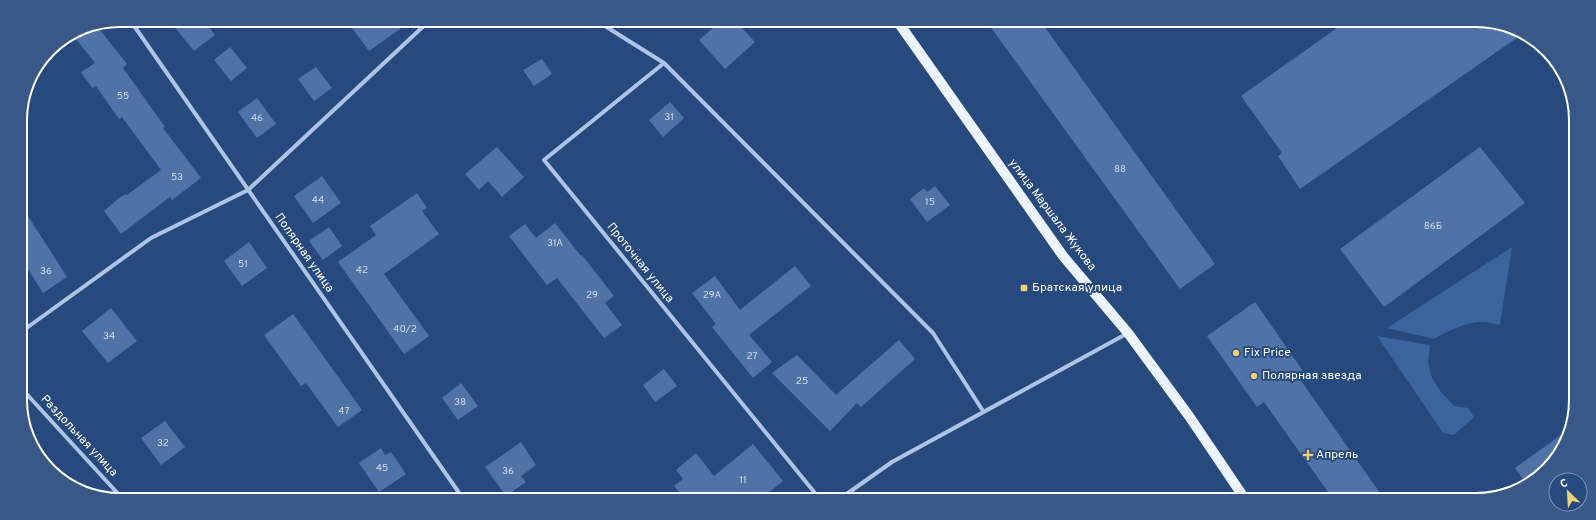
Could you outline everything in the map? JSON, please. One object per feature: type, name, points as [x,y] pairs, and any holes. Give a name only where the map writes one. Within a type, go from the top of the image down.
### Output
[{"type":"main road","name":"улица Маршала Жукова","points":[[902,27],[1063,256],[1128,333],[1189,416],[1241,493]]},
{"type":"street","name":"Полярная улица","points":[[135,27],[459,493]]},
{"type":"street","points":[[27,328],[151,238],[248,190],[423,27]]},
{"type":"street","points":[[607,27],[664,63],[934,333],[983,411]]},
{"type":"street","name":"Проточная улица","points":[[664,63],[544,160],[814,493]]},
{"type":"street","points":[[848,493],[892,462],[1128,333]]},
{"type":"street","name":"Раздольная улица","points":[[27,394],[117,493]]},
{"type":"shaded area","points":[[1512,247],[1500,325],[1484,322],[1471,323],[1451,330],[1434,339],[1387,328]]},
{"type":"shaded area","points":[[1377,336],[1430,345],[1428,363],[1432,378],[1441,392],[1454,406],[1468,408],[1474,417],[1454,435],[1443,433]]},
{"type":"building","points":[[175,27],[209,27],[215,35],[194,51]]},
{"type":"building","points":[[351,27],[403,27],[369,51]]},
{"type":"building","points":[[714,27],[741,27],[755,42],[725,69],[699,40]]},
{"type":"building","points":[[991,27],[1045,27],[1215,264],[1180,289]]},
{"type":"building","points":[[1338,27],[1476,27],[1500,30],[1518,37],[1300,189],[1278,156],[1282,153],[1241,96]]},
{"type":"building","points":[[100,29],[127,64],[123,68],[165,127],[163,128],[201,178],[172,200],[170,197],[121,234],[104,211],[119,198],[126,194],[127,195],[161,170],[122,117],[119,119],[96,86],[92,88],[81,72],[95,63],[75,38]]},
{"type":"building","points":[[230,47],[247,68],[231,81],[214,60]]},
{"type":"building","points":[[542,59],[552,74],[534,86],[523,70]]},
{"type":"building","points":[[316,67],[332,88],[314,101],[298,79]]},
{"type":"building","points":[[257,98],[276,124],[257,138],[238,112]]},
{"type":"building","points":[[670,102],[684,118],[663,137],[649,120]]},
{"type":"building","points":[[497,147],[524,177],[502,197],[488,181],[479,190],[465,174]]},
{"type":"building","points":[[1480,147],[1525,203],[1384,307],[1340,249]]},
{"type":"building","points":[[322,176],[341,203],[313,223],[294,196]]},
{"type":"building","points":[[935,186],[950,205],[927,222],[910,199],[924,188],[927,192]]},
{"type":"building","points":[[417,193],[427,208],[422,211],[439,234],[384,274],[429,336],[404,354],[338,262],[376,235],[370,226]]},
{"type":"building","points":[[27,214],[67,277],[43,293],[27,268]]},
{"type":"building","points":[[555,223],[614,296],[605,303],[622,325],[604,338],[557,278],[547,285],[509,236],[525,224],[536,238]]},
{"type":"building","points":[[329,227],[342,246],[323,260],[309,241]]},
{"type":"building","points":[[249,242],[267,268],[242,286],[224,261]]},
{"type":"building","points":[[795,266],[811,286],[749,335],[772,362],[753,378],[712,327],[716,324],[692,293],[715,276],[740,310]]},
{"type":"building","points":[[1255,302],[1305,374],[1299,378],[1380,493],[1329,493],[1264,402],[1257,407],[1207,336]]},
{"type":"building","points":[[111,308],[137,341],[108,363],[82,331]]},
{"type":"building","points":[[293,314],[362,410],[338,427],[306,383],[301,386],[264,335]]},
{"type":"building","points":[[899,340],[915,359],[861,407],[857,403],[830,431],[772,373],[797,355],[836,395]]},
{"type":"building","points":[[664,369],[677,386],[655,402],[643,385]]},
{"type":"building","points":[[461,383],[478,406],[458,420],[442,398]]},
{"type":"building","points":[[165,421],[185,447],[161,465],[141,438]]},
{"type":"building","points":[[1562,434],[1553,452],[1542,466],[1533,474],[1524,480],[1515,468]]},
{"type":"building","points":[[521,442],[536,465],[521,476],[526,482],[510,493],[504,493],[485,467]]},
{"type":"building","points":[[753,444],[783,481],[768,493],[680,493],[674,486],[683,479],[676,470],[696,453],[714,476]]},
{"type":"building","points":[[381,448],[385,455],[391,452],[406,474],[379,492],[359,463]]},
{"type":"place","name":"Братская улица","points":[[1024,288]]},
{"type":"place","name":"Fix Price","points":[[1236,353]]},
{"type":"place","name":"Полярная звезда","points":[[1254,376]]},
{"type":"place","name":"Апрель","points":[[1308,455]]}]
